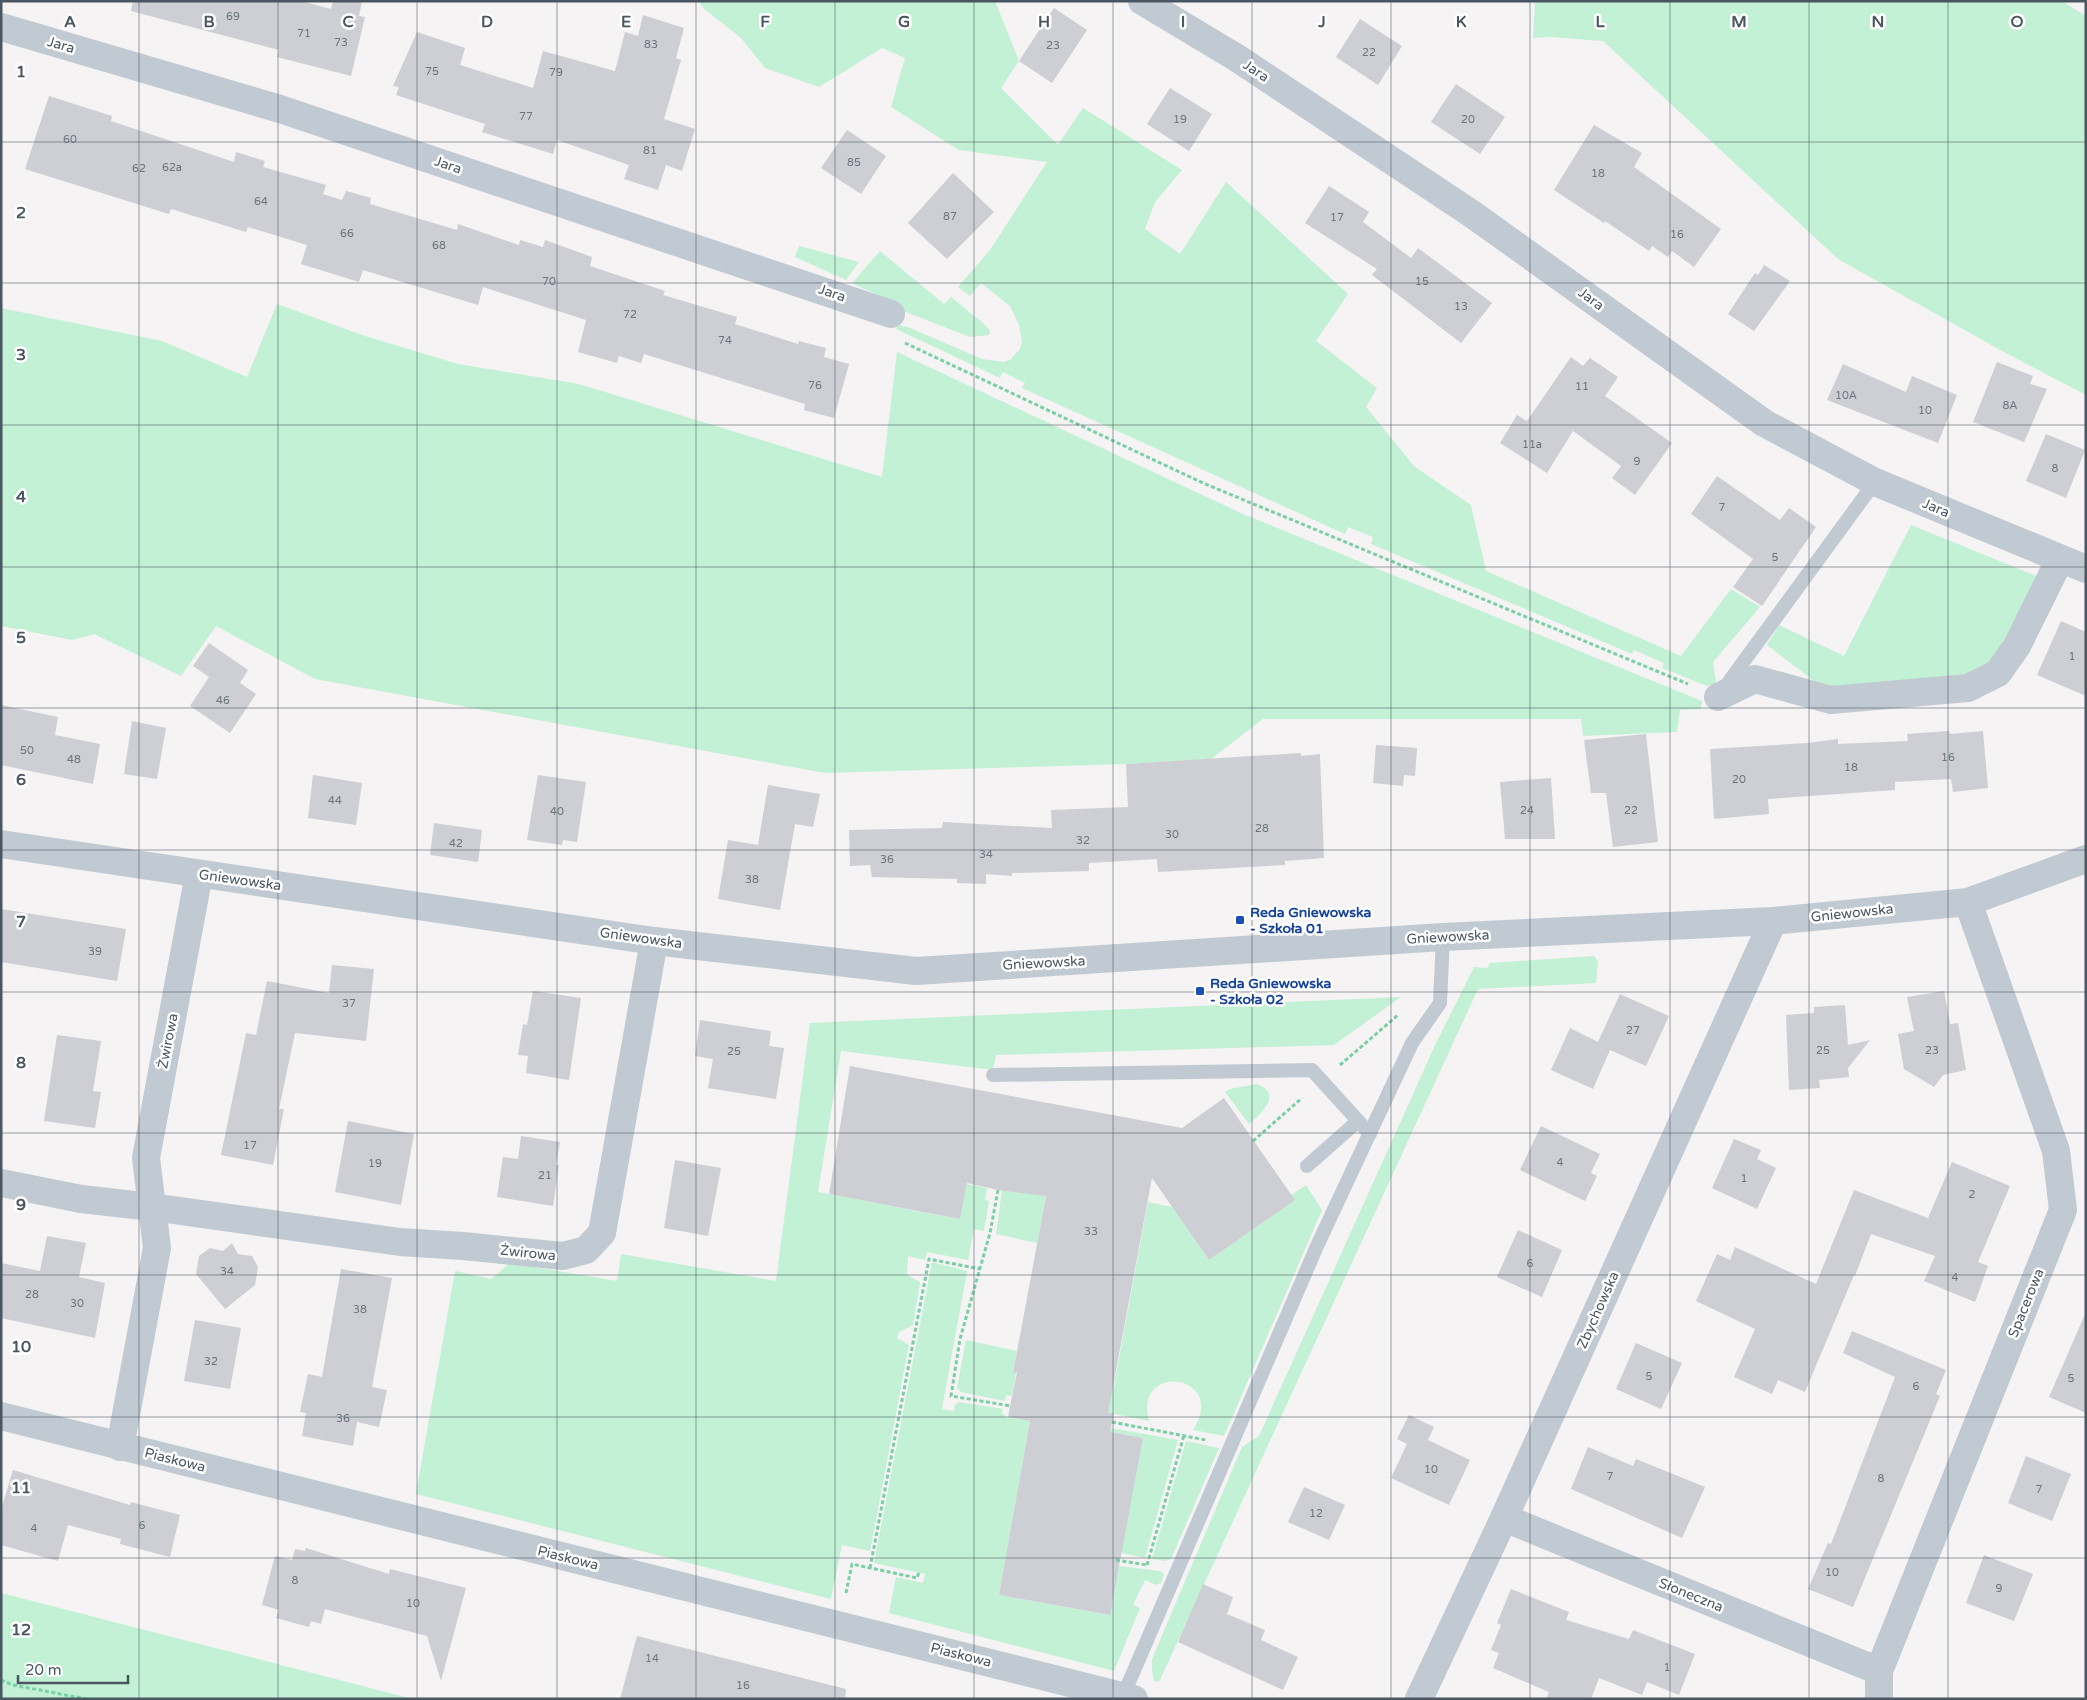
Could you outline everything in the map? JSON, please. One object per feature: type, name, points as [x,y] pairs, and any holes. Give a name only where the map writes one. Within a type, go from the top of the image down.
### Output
[{"type":"street","name":"Jara","points":[[1142,1],[1237,58],[1463,209],[1764,423],[1875,482],[2086,569]]},
{"type":"street","name":"Jara","points":[[1,27],[280,109],[891,314]]},
{"type":"street","points":[[1718,697],[1755,679],[1831,700],[1968,688],[1998,673],[2017,646],[2060,558]]},
{"type":"street","name":"Gniewowska","points":[[1,844],[654,941],[916,971],[1443,937],[1773,921],[1968,902],[2086,859]]},
{"type":"street","name":"Żwirowa","points":[[120,1447],[157,1248],[146,1158],[199,874]]},
{"type":"street","name":"Spacerowa","points":[[1879,1699],[1879,1671],[2063,1210],[2056,1151],[1968,902]]},
{"type":"street","name":"Zbychowska","points":[[1419,1699],[1504,1518],[1773,921]]},
{"type":"street","name":"Żwirowa","points":[[1,1183],[81,1199],[152,1207],[400,1242],[563,1256],[586,1250],[602,1233],[654,941]]},
{"type":"street","name":"Piaskowa","points":[[1,1416],[1129,1697]]},
{"type":"street","name":"Słoneczna","points":[[1504,1518],[1879,1671]]},
{"type":"lane","points":[[1718,697],[1875,482]]},
{"type":"lane","points":[[1129,1697],[1177,1569],[1317,1246],[1412,1043],[1440,1003],[1443,937]]},
{"type":"lane","points":[[993,1075],[1312,1070],[1370,1134]]},
{"type":"lane","points":[[1306,1166],[1358,1121]]},
{"type":"path","points":[[898,340],[1202,482],[1689,685]]},
{"type":"path","points":[[1253,1141],[1404,1009]]},
{"type":"path","points":[[998,1190],[990,1233],[960,1339],[950,1396],[1011,1406]]},
{"type":"path","points":[[870,1568],[929,1259],[980,1268]]},
{"type":"path","points":[[1112,1422],[1231,1444]]},
{"type":"path","points":[[1147,1565],[1184,1436]]},
{"type":"path","points":[[1116,1560],[1177,1569]]},
{"type":"path","points":[[839,1625],[852,1564],[917,1578],[919,1572]]},
{"type":"path","points":[[1,1680],[13,1685],[87,1699]]},
{"type":"green space","points":[[698,1],[995,1],[1019,61],[1001,88],[1058,145],[1083,108],[1182,170],[1155,202],[1145,229],[1180,254],[1226,182],[1348,294],[1316,341],[1377,388],[1366,407],[1415,467],[1471,505],[1486,571],[1681,656],[1731,589],[1760,607],[1713,662],[1716,684],[1707,686],[1662,668],[1664,663],[1634,650],[1632,654],[1371,544],[1373,537],[1348,527],[1345,534],[1022,388],[1025,383],[1003,372],[1000,378],[896,329],[898,325],[908,327],[982,359],[1004,362],[1010,360],[1020,349],[1022,342],[1019,325],[1010,306],[981,283],[970,296],[958,287],[990,250],[1047,162],[959,150],[891,107],[905,58],[882,48],[819,87],[765,68],[741,38],[703,8]]},
{"type":"green space","points":[[1535,1],[2062,1],[2086,16],[2086,395],[2002,351],[1838,259],[1603,41],[1550,37],[1533,38]]},
{"type":"green space","points":[[799,246],[859,262],[846,280],[795,257]]},
{"type":"green space","points":[[880,251],[944,304],[951,297],[984,324],[990,331],[989,335],[970,337],[903,311],[903,307],[852,283]]},
{"type":"green space","points":[[277,304],[365,336],[458,364],[579,384],[882,477],[897,352],[1243,514],[1702,701],[1701,709],[1680,710],[1677,732],[1583,736],[1581,719],[1263,719],[1211,759],[1126,764],[825,773],[315,679],[216,626],[181,676],[94,634],[72,640],[1,626],[1,308],[162,341],[247,377]]},
{"type":"green space","points":[[1911,525],[2039,577],[2015,632],[1988,664],[1949,682],[1822,687],[1767,645],[1779,625],[1844,656]]},
{"type":"green space","points":[[1594,956],[1598,961],[1596,983],[1478,989],[1159,1682],[1154,1681],[1152,1659],[1242,1447],[1259,1436],[1436,1043],[1474,967],[1488,968],[1490,963]]},
{"type":"green space","points":[[1401,997],[1334,1045],[996,1055],[993,1070],[841,1051],[818,1192],[959,1219],[967,1184],[987,1188],[985,1200],[989,1201],[984,1231],[974,1229],[968,1260],[927,1252],[925,1260],[908,1256],[907,1275],[920,1282],[913,1325],[899,1332],[897,1338],[909,1345],[870,1551],[842,1545],[831,1599],[416,1494],[455,1271],[491,1279],[510,1263],[617,1281],[621,1254],[776,1281],[810,1023]]},
{"type":"green space","points":[[1256,1084],[1264,1088],[1268,1093],[1268,1104],[1249,1124],[1225,1092],[1230,1089]]},
{"type":"green space","points":[[1048,1183],[1037,1243],[996,1234],[1002,1190]]},
{"type":"green space","points":[[1306,1185],[1322,1210],[1224,1436],[1193,1430],[1201,1411],[1199,1397],[1191,1387],[1178,1382],[1165,1383],[1154,1389],[1148,1402],[1149,1421],[1104,1412],[1108,1390],[1113,1390],[1148,1202],[1172,1207],[1209,1260],[1294,1200],[1291,1195]]},
{"type":"green space","points":[[932,1262],[967,1271],[942,1409],[954,1411],[955,1405],[959,1402],[1003,1409],[1002,1414],[1005,1417],[1030,1421],[999,1595],[1109,1615],[1119,1566],[1160,1571],[1164,1574],[1161,1583],[1156,1585],[1145,1580],[1133,1605],[1140,1608],[1114,1671],[889,1613],[896,1577],[923,1583],[925,1574],[874,1563]]},
{"type":"green space","points":[[966,1340],[1017,1351],[1013,1372],[1016,1372],[1012,1396],[1006,1395],[1005,1401],[961,1392],[957,1388]]},
{"type":"green space","points":[[1111,1428],[1178,1440],[1145,1558],[1121,1553],[1143,1438],[1110,1432]]},
{"type":"green space","points":[[1186,1441],[1219,1448],[1171,1559],[1165,1561],[1152,1559]]},
{"type":"green space","points":[[1,1593],[413,1699],[1,1699]]},
{"type":"building","points":[[133,1],[301,1],[331,9],[333,1],[362,1],[359,16],[365,17],[351,76],[277,57],[279,50],[131,11]]},
{"type":"building","points":[[1054,8],[1087,30],[1052,83],[1019,61]]},
{"type":"building","points":[[643,15],[684,28],[676,58],[681,60],[664,119],[695,129],[682,171],[666,165],[658,190],[624,179],[629,165],[557,140],[553,154],[482,132],[485,124],[396,95],[399,87],[393,86],[417,32],[465,48],[460,65],[533,88],[543,51],[615,71],[625,32],[638,36]]},
{"type":"building","points":[[1360,19],[1402,46],[1378,85],[1336,57]]},
{"type":"building","points":[[1456,84],[1505,117],[1480,154],[1431,122]]},
{"type":"building","points":[[1170,88],[1212,114],[1189,151],[1147,124]]},
{"type":"building","points":[[49,96],[112,116],[111,121],[234,162],[236,152],[265,161],[263,167],[326,185],[323,194],[342,200],[346,191],[371,198],[370,204],[457,230],[458,224],[519,245],[520,240],[543,247],[545,240],[592,257],[590,266],[665,291],[663,295],[737,317],[735,324],[798,344],[799,341],[826,348],[824,357],[849,364],[834,418],[804,410],[805,404],[644,354],[641,363],[619,356],[617,363],[578,352],[586,320],[483,287],[478,305],[363,270],[359,282],[301,264],[307,245],[248,227],[246,232],[171,209],[169,214],[25,169]]},
{"type":"building","points":[[1594,125],[1642,153],[1634,167],[1721,229],[1694,267],[1672,251],[1668,257],[1652,246],[1649,251],[1554,190]]},
{"type":"building","points":[[847,130],[886,156],[861,194],[821,168]]},
{"type":"building","points":[[953,173],[994,212],[947,259],[908,223]]},
{"type":"building","points":[[1329,186],[1369,212],[1363,222],[1411,258],[1418,248],[1492,303],[1461,343],[1372,275],[1377,269],[1305,223]]},
{"type":"building","points":[[1764,265],[1790,281],[1754,331],[1728,314],[1755,273],[1758,275]]},
{"type":"building","points":[[1571,357],[1583,366],[1590,358],[1618,377],[1605,396],[1672,443],[1635,495],[1612,478],[1621,466],[1573,431],[1547,473],[1500,443],[1517,415],[1527,421]]},
{"type":"building","points":[[1997,362],[2033,376],[2030,384],[2047,389],[2024,442],[1973,422]]},
{"type":"building","points":[[1843,364],[1906,392],[1912,376],[1957,395],[1938,443],[1827,400]]},
{"type":"building","points":[[2046,434],[2085,450],[2066,498],[2026,481]]},
{"type":"building","points":[[1717,476],[1780,520],[1789,508],[1816,527],[1762,606],[1733,587],[1753,559],[1691,514]]},
{"type":"building","points":[[2061,621],[2086,632],[2086,696],[2037,675]]},
{"type":"building","points":[[209,643],[248,670],[240,683],[256,694],[230,733],[190,706],[209,677],[193,666]]},
{"type":"building","points":[[1,705],[58,717],[55,735],[100,744],[93,784],[1,765]]},
{"type":"building","points":[[132,721],[166,728],[157,779],[124,774]]},
{"type":"building","points":[[1949,731],[1950,734],[1983,731],[1988,788],[1953,792],[1951,779],[1895,782],[1895,790],[1768,799],[1769,814],[1714,819],[1710,749],[1807,743],[1838,739],[1838,744],[1908,741],[1907,734]]},
{"type":"building","points":[[1646,734],[1658,842],[1613,847],[1606,793],[1591,793],[1584,740]]},
{"type":"building","points":[[1376,745],[1417,748],[1415,776],[1404,775],[1403,786],[1373,783]]},
{"type":"building","points":[[1301,753],[1301,756],[1320,754],[1324,858],[1285,861],[1285,865],[1158,872],[1157,859],[1089,863],[1089,871],[1012,873],[1012,876],[986,874],[986,884],[957,883],[957,879],[872,877],[870,865],[850,866],[849,830],[942,828],[943,822],[1052,828],[1051,810],[1128,807],[1126,764]]},
{"type":"building","points":[[313,775],[362,783],[356,825],[308,818]]},
{"type":"building","points":[[538,775],[586,782],[577,842],[563,840],[562,845],[527,840]]},
{"type":"building","points":[[1551,778],[1555,839],[1505,839],[1500,782]]},
{"type":"building","points":[[768,785],[820,794],[813,827],[795,824],[780,910],[718,899],[728,840],[758,845]]},
{"type":"building","points":[[434,823],[482,830],[478,862],[430,855]]},
{"type":"building","points":[[1,909],[126,929],[117,981],[1,962]]},
{"type":"building","points":[[332,965],[374,969],[366,1041],[295,1033],[279,1109],[284,1109],[273,1165],[221,1155],[246,1033],[256,1035],[267,981],[329,993]]},
{"type":"building","points":[[533,991],[581,998],[569,1080],[526,1073],[528,1056],[518,1055],[523,1024],[527,1025]]},
{"type":"building","points":[[1944,991],[1950,1024],[1958,1023],[1966,1070],[1943,1075],[1934,1087],[1904,1069],[1898,1034],[1914,1031],[1907,997]]},
{"type":"building","points":[[1620,994],[1669,1016],[1646,1066],[1610,1050],[1593,1089],[1551,1070],[1570,1028],[1598,1042]]},
{"type":"building","points":[[1845,1005],[1848,1045],[1870,1040],[1848,1068],[1849,1077],[1819,1080],[1820,1088],[1789,1090],[1786,1015],[1814,1013],[1814,1007]]},
{"type":"building","points":[[700,1020],[771,1031],[769,1046],[784,1048],[776,1099],[708,1088],[713,1059],[695,1056]]},
{"type":"building","points":[[57,1035],[101,1041],[93,1091],[101,1092],[95,1128],[44,1121]]},
{"type":"building","points":[[850,1066],[1182,1128],[1224,1098],[1295,1200],[1209,1260],[1152,1178],[1108,1413],[1114,1413],[1110,1432],[1143,1438],[1110,1615],[999,1595],[1030,1421],[1008,1417],[1017,1372],[1013,1373],[1046,1196],[998,1190],[967,1183],[960,1219],[829,1194]]},
{"type":"building","points":[[348,1121],[414,1134],[401,1205],[335,1192]]},
{"type":"building","points":[[1541,1126],[1600,1154],[1591,1173],[1597,1176],[1585,1201],[1520,1170]]},
{"type":"building","points":[[521,1136],[560,1142],[556,1165],[559,1165],[553,1206],[497,1197],[503,1157],[518,1159]]},
{"type":"building","points":[[1734,1139],[1761,1150],[1757,1159],[1776,1168],[1757,1209],[1712,1188]]},
{"type":"building","points":[[675,1160],[721,1168],[708,1236],[664,1228]]},
{"type":"building","points":[[1952,1162],[2010,1186],[1978,1262],[1988,1266],[1975,1302],[1924,1281],[1935,1256],[1871,1234],[1805,1392],[1778,1380],[1772,1394],[1734,1377],[1755,1329],[1696,1301],[1717,1254],[1730,1260],[1735,1247],[1816,1284],[1854,1190],[1928,1218]]},
{"type":"building","points":[[1518,1230],[1562,1250],[1542,1297],[1497,1277]]},
{"type":"building","points":[[47,1236],[86,1243],[79,1277],[105,1283],[95,1338],[1,1318],[1,1263],[40,1271]]},
{"type":"building","points":[[232,1243],[238,1254],[252,1256],[258,1267],[255,1285],[225,1309],[196,1274],[199,1256],[210,1248],[223,1251]]},
{"type":"building","points":[[341,1269],[392,1278],[372,1387],[387,1390],[379,1427],[357,1422],[353,1446],[302,1436],[306,1413],[300,1412],[308,1374],[322,1377]]},
{"type":"building","points":[[2086,1312],[2086,1413],[2049,1397]]},
{"type":"building","points":[[195,1320],[241,1328],[230,1389],[184,1381]]},
{"type":"building","points":[[1852,1331],[1946,1370],[1936,1394],[1940,1396],[1853,1607],[1808,1589],[1828,1543],[1831,1544],[1895,1377],[1843,1353]]},
{"type":"building","points":[[1636,1343],[1682,1363],[1661,1409],[1616,1389]]},
{"type":"building","points":[[1409,1415],[1434,1427],[1428,1440],[1470,1460],[1449,1505],[1391,1478],[1407,1444],[1397,1439]]},
{"type":"building","points":[[1588,1447],[1633,1466],[1636,1459],[1705,1487],[1682,1538],[1571,1489]]},
{"type":"building","points":[[2026,1456],[2071,1474],[2052,1521],[2008,1503]]},
{"type":"building","points":[[13,1470],[130,1505],[131,1502],[180,1515],[170,1557],[120,1544],[121,1539],[68,1525],[58,1561],[1,1545],[1,1510]]},
{"type":"building","points":[[1304,1487],[1345,1505],[1329,1540],[1288,1522]]},
{"type":"building","points":[[306,1548],[389,1574],[390,1569],[466,1588],[441,1681],[427,1636],[325,1609],[321,1624],[311,1621],[309,1627],[276,1618],[279,1610],[262,1605],[275,1556],[292,1560],[295,1549],[305,1551]]},
{"type":"building","points":[[1984,1555],[2033,1574],[2014,1621],[1966,1603]]},
{"type":"building","points":[[1203,1584],[1233,1597],[1227,1614],[1265,1630],[1261,1640],[1298,1657],[1283,1690],[1178,1642]]},
{"type":"building","points":[[1511,1589],[1569,1612],[1566,1620],[1629,1639],[1633,1630],[1695,1654],[1679,1695],[1647,1682],[1642,1695],[1599,1678],[1591,1699],[1546,1699],[1549,1692],[1493,1668],[1499,1653],[1491,1650],[1501,1625],[1497,1623]]},
{"type":"building","points":[[637,1636],[846,1689],[845,1699],[620,1699]]},
{"type":"place","name":"Reda Gniewowska - Szkoła 01","points":[[1240,920]]},
{"type":"place","name":"Reda Gniewowska - Szkoła 02","points":[[1200,991]]}]
